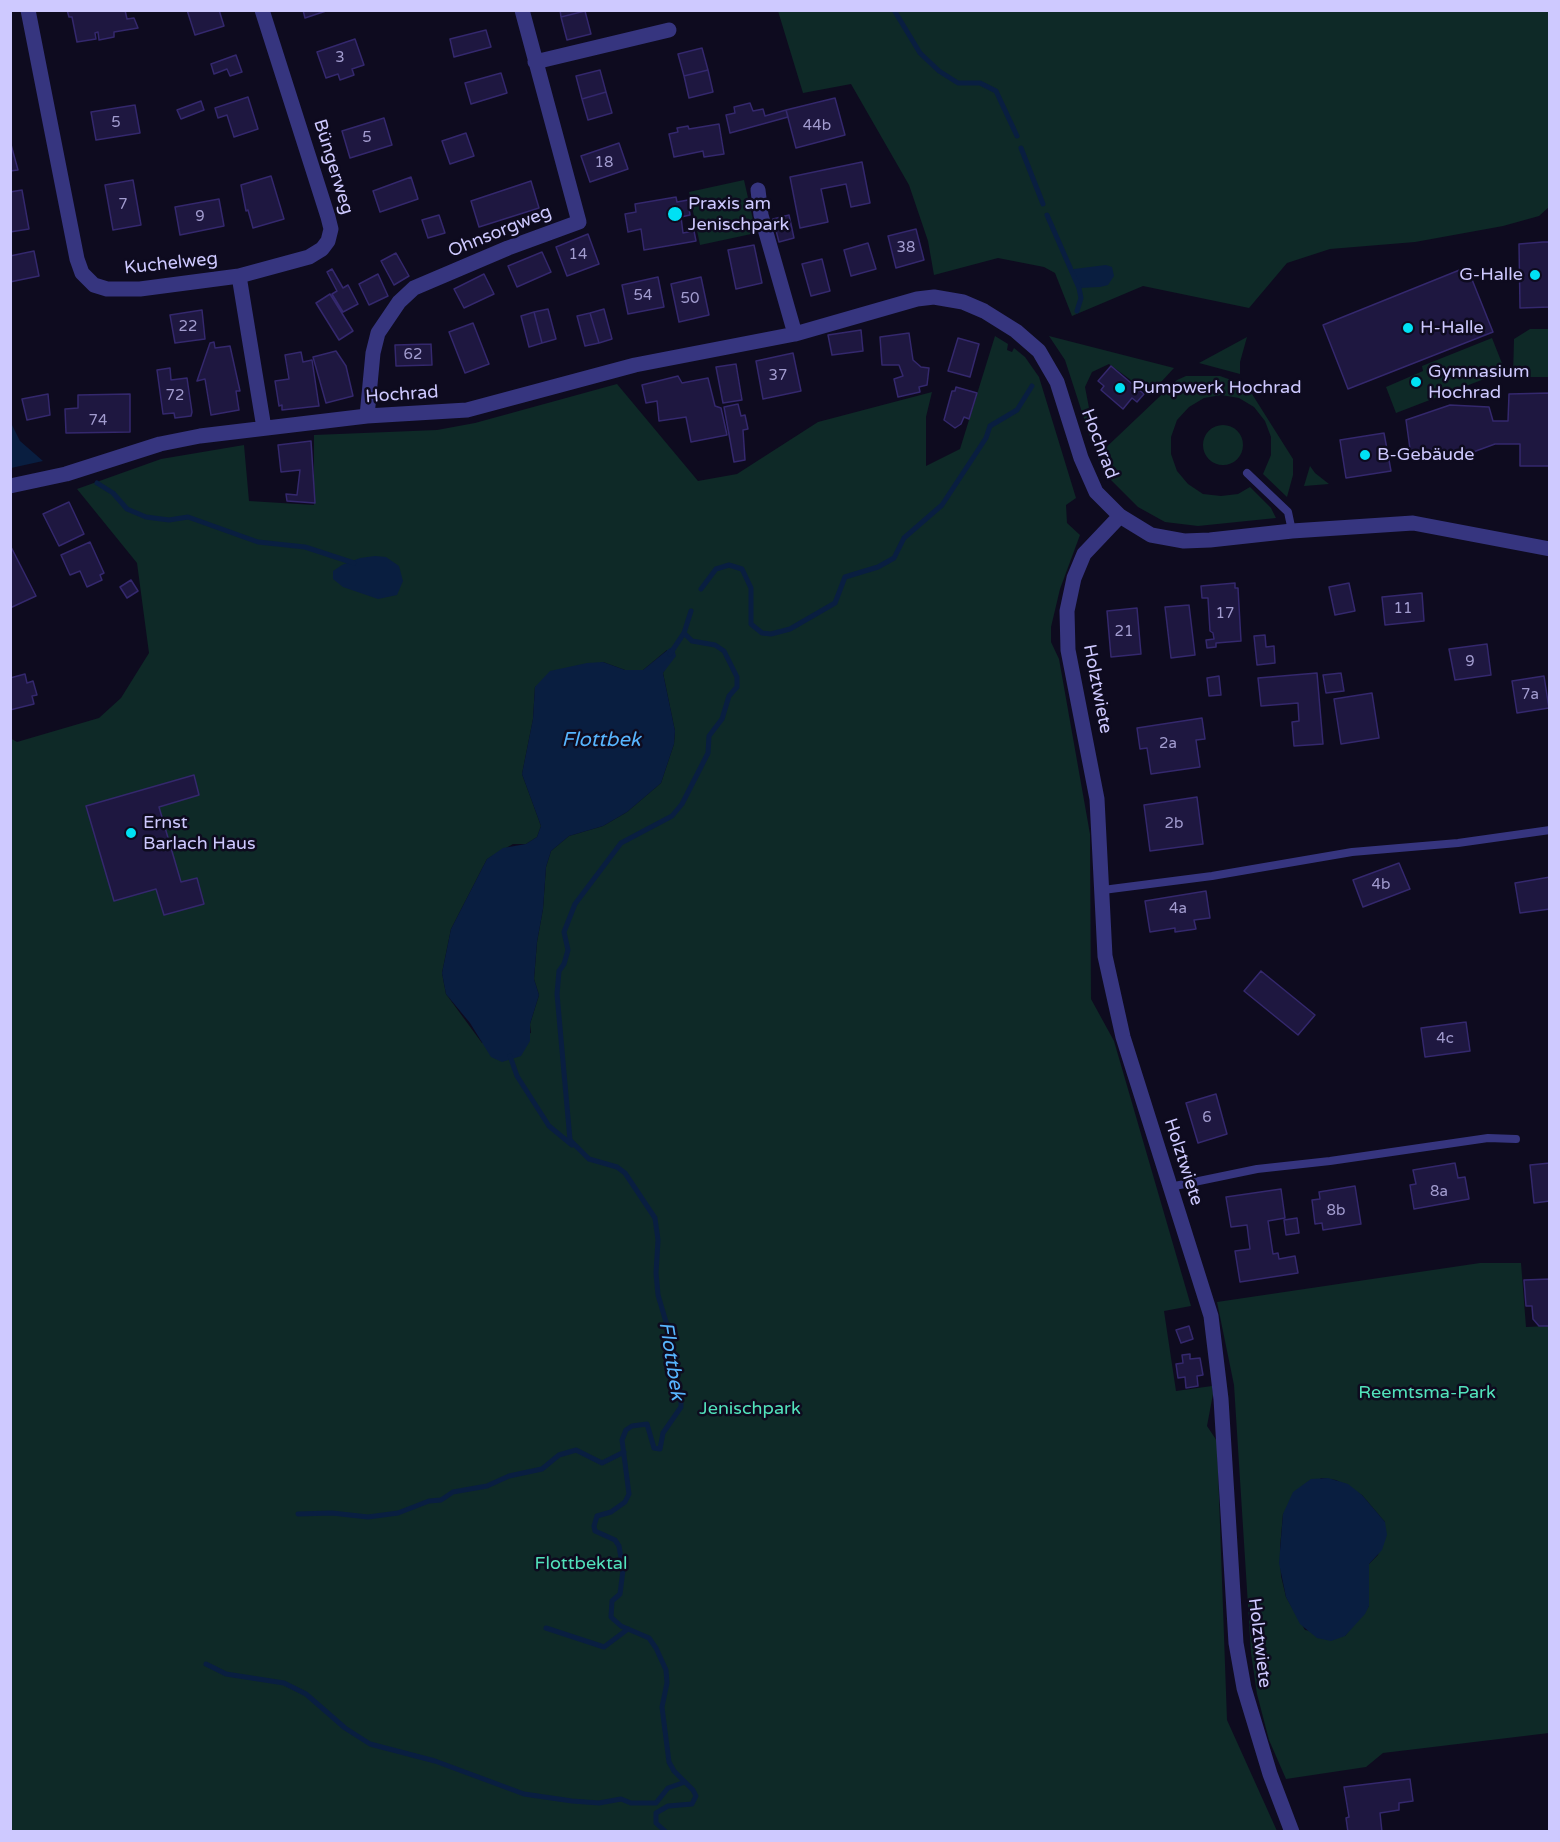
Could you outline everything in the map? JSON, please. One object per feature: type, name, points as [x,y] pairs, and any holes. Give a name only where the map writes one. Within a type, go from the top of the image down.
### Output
[{"type":"street","name":"Kuchelweg","points":[[28,10],[77,259],[82,273],[94,285],[107,289],[179,285],[239,276],[264,428]]},
{"type":"street","name":"Büngerweg","points":[[239,276],[309,257],[322,249],[328,241],[331,229],[262,10]]},
{"type":"street","name":"Ohnsorgweg","points":[[367,417],[372,362],[378,333],[399,302],[414,288],[508,248],[579,222],[522,10]]},
{"type":"street","points":[[535,62],[669,30]]},
{"type":"street","points":[[758,190],[761,215],[795,334]]},
{"type":"street","name":"Hochrad","points":[[10,486],[66,474],[160,444],[264,428],[367,417],[468,410],[672,356],[795,334],[917,299],[934,297],[963,302],[984,311],[1016,331],[1039,351],[1057,382],[1089,478],[1101,498],[1120,516],[1151,535],[1184,541],[1413,523],[1550,549]]},
{"type":"street","name":"Holztwiete","points":[[1120,516],[1084,555],[1074,578],[1067,611],[1068,650],[1097,799],[1105,956],[1123,1037],[1211,1316],[1221,1399],[1236,1643],[1244,1688],[1270,1774],[1292,1832]]},
{"type":"lane","points":[[1247,472],[1288,512],[1292,531]]},
{"type":"lane","points":[[1103,890],[1212,876],[1352,852],[1458,843],[1550,830]]},
{"type":"lane","points":[[1170,1187],[1257,1169],[1488,1138],[1516,1139]]},
{"type":"green space","points":[[778,11],[1549,11],[1549,207],[1539,216],[1503,226],[1415,242],[1330,249],[1287,263],[1249,308],[1143,286],[1072,316],[1055,273],[1044,267],[998,258],[934,275],[928,241],[909,185],[851,84],[803,93]]},
{"type":"green space","points":[[744,180],[756,233],[700,245],[689,192]]},
{"type":"green space","points":[[1530,329],[1549,329],[1549,377],[1513,377],[1514,339]]},
{"type":"green space","name":"Jenischpark","points":[[995,336],[1008,344],[1007,350],[1012,352],[1014,348],[1025,357],[1039,377],[1076,498],[1066,505],[1067,523],[1080,535],[1060,589],[1051,627],[1051,642],[1059,659],[1090,834],[1091,999],[1114,1041],[1191,1306],[1164,1311],[1176,1391],[1212,1386],[1213,1394],[1207,1426],[1217,1441],[1227,1720],[1277,1831],[11,1831],[10,738],[17,742],[99,718],[121,698],[149,653],[137,563],[77,489],[161,459],[244,445],[249,501],[314,505],[314,435],[437,430],[475,423],[617,384],[698,481],[737,474],[818,422],[932,392],[926,417],[926,466],[960,449]],"holes":[[[667,650],[667,666],[663,673],[675,731],[674,744],[661,783],[627,812],[603,826],[569,836],[551,851],[546,867],[543,909],[537,942],[534,979],[539,995],[530,1024],[531,1033],[482,1043],[446,994],[442,973],[451,929],[487,859],[513,844],[526,844],[537,837],[541,826],[522,774],[533,719],[535,687],[603,662],[625,670],[643,670]]]},
{"type":"green space","points":[[1049,336],[1174,368],[1150,394],[1109,364],[1092,372],[1085,387],[1095,439],[1092,443],[1065,360]]},
{"type":"green space","points":[[1247,337],[1240,362],[1240,374],[1199,363]]},
{"type":"green space","points":[[1492,338],[1505,371],[1396,413],[1386,387],[1423,371],[1422,366]]},
{"type":"green space","points":[[1186,376],[1220,376],[1234,381],[1252,394],[1293,459],[1293,475],[1287,497],[1263,474],[1271,455],[1271,437],[1265,421],[1254,407],[1239,398],[1221,395],[1204,398],[1189,407],[1177,420],[1171,437],[1171,454],[1177,471],[1188,484],[1203,494],[1221,496],[1238,494],[1250,487],[1271,508],[1276,518],[1198,526],[1165,522],[1138,507],[1106,475],[1097,456],[1177,380]]},
{"type":"green space","points":[[1223,425],[1237,431],[1243,445],[1237,459],[1223,465],[1209,459],[1203,445],[1209,431]]},
{"type":"green space","points":[[1310,466],[1315,473],[1329,484],[1304,486]]},
{"type":"green space","name":"Reemtsma-Park","points":[[1480,1263],[1521,1263],[1526,1327],[1549,1326],[1549,1733],[1383,1753],[1366,1767],[1286,1779],[1269,1740],[1257,1694],[1251,1653],[1234,1385],[1217,1302]],"holes":[[[1321,1478],[1336,1480],[1362,1495],[1385,1522],[1378,1555],[1369,1564],[1369,1606],[1345,1636],[1305,1630],[1286,1597],[1281,1576],[1280,1548],[1283,1514]]]},
{"type":"water","points":[[1106,265],[1112,267],[1114,276],[1108,285],[1100,287],[1079,288],[1071,273],[1074,269]]},
{"type":"water","points":[[11,423],[20,441],[43,461],[11,468]]},
{"type":"water","points":[[386,557],[399,566],[403,581],[397,595],[378,599],[343,587],[333,579],[333,571],[342,565],[360,558]]},
{"type":"water","name":"Flottbek","points":[[670,648],[674,649],[676,656],[663,673],[675,731],[674,744],[661,783],[627,812],[603,826],[569,836],[551,851],[546,867],[543,909],[537,942],[534,979],[539,995],[530,1024],[530,1041],[521,1056],[502,1062],[491,1057],[470,1023],[446,994],[442,973],[451,929],[487,859],[503,848],[526,844],[537,837],[541,826],[522,774],[533,719],[535,687],[550,671],[587,663],[603,662],[625,670],[643,670]]},
{"type":"water","points":[[1328,1478],[1348,1484],[1362,1495],[1385,1522],[1387,1535],[1382,1550],[1369,1564],[1369,1606],[1365,1614],[1345,1636],[1331,1641],[1317,1638],[1300,1624],[1286,1597],[1279,1563],[1283,1514],[1293,1492],[1311,1479]]},
{"type":"building","points":[[67,10],[125,10],[127,19],[134,18],[138,28],[114,32],[114,37],[99,40],[98,32],[95,33],[96,39],[77,42],[72,17],[69,17]]},
{"type":"building","points":[[187,10],[219,10],[224,26],[195,35]]},
{"type":"building","points":[[303,10],[329,10],[305,18]]},
{"type":"building","points":[[560,10],[585,10],[585,11],[561,17]]},
{"type":"building","points":[[585,11],[591,34],[567,40],[561,17]]},
{"type":"building","points":[[486,30],[491,47],[454,57],[450,39]]},
{"type":"building","points":[[355,39],[364,65],[352,69],[354,75],[340,80],[338,74],[326,78],[317,52]]},
{"type":"building","points":[[702,48],[708,70],[684,76],[678,54]]},
{"type":"building","points":[[236,55],[242,72],[230,76],[227,69],[214,74],[211,64]]},
{"type":"building","points":[[600,70],[606,92],[582,99],[576,76]]},
{"type":"building","points":[[708,70],[713,92],[689,98],[684,76]]},
{"type":"building","points":[[501,73],[507,93],[471,104],[465,83]]},
{"type":"building","points":[[606,92],[612,113],[588,120],[582,99]]},
{"type":"building","points":[[248,97],[258,129],[234,137],[227,115],[218,118],[215,108]]},
{"type":"building","points":[[835,98],[845,135],[796,148],[786,110]]},
{"type":"building","points":[[201,101],[204,110],[181,119],[177,110]]},
{"type":"building","points":[[750,103],[753,111],[763,109],[765,116],[786,110],[788,117],[730,133],[726,115],[735,113],[734,107]]},
{"type":"building","points":[[135,105],[140,133],[96,140],[91,112]]},
{"type":"building","points":[[384,118],[392,145],[350,158],[342,131]]},
{"type":"building","points":[[719,124],[724,154],[704,157],[703,151],[674,157],[669,134],[678,132],[677,128],[688,126],[689,129]]},
{"type":"building","points":[[466,133],[474,156],[450,164],[442,141]]},
{"type":"building","points":[[10,141],[18,170],[10,171]]},
{"type":"building","points":[[619,143],[628,169],[590,182],[581,156]]},
{"type":"building","points":[[862,162],[870,203],[851,207],[846,184],[821,189],[828,222],[800,228],[790,177]]},
{"type":"building","points":[[271,176],[284,219],[253,228],[248,210],[246,211],[241,185]]},
{"type":"building","points":[[411,177],[418,199],[380,212],[373,191]]},
{"type":"building","points":[[133,180],[141,225],[113,230],[105,185]]},
{"type":"building","points":[[531,181],[539,208],[479,227],[471,201]]},
{"type":"building","points":[[22,190],[29,229],[10,232],[10,192]]},
{"type":"building","points":[[676,197],[677,202],[688,200],[690,215],[681,217],[683,233],[694,231],[696,241],[644,250],[641,229],[628,232],[625,214],[636,212],[635,204]]},
{"type":"building","points":[[219,199],[224,226],[180,235],[175,207]]},
{"type":"building","points":[[439,215],[445,233],[428,238],[422,220]]},
{"type":"building","points":[[789,215],[794,238],[779,242],[773,219]]},
{"type":"building","points":[[916,229],[924,260],[896,268],[888,236]]},
{"type":"building","points":[[588,234],[599,264],[567,276],[556,247]]},
{"type":"building","name":"G-Halle","points":[[1550,242],[1550,307],[1520,308],[1519,244]]},
{"type":"building","points":[[868,243],[876,269],[851,276],[844,250]]},
{"type":"building","points":[[754,245],[762,283],[736,289],[728,250]]},
{"type":"building","points":[[34,251],[39,276],[10,282],[10,256]]},
{"type":"building","points":[[542,252],[551,272],[517,287],[508,266]]},
{"type":"building","points":[[396,253],[409,276],[394,285],[381,261]]},
{"type":"building","points":[[822,259],[830,291],[811,296],[802,264]]},
{"type":"building","name":"H-Halle","points":[[1467,267],[1493,332],[1348,389],[1323,325]]},
{"type":"building","points":[[332,269],[343,288],[348,285],[358,304],[343,312],[332,294],[337,291],[327,272]]},
{"type":"building","points":[[378,274],[388,296],[369,305],[359,284]]},
{"type":"building","points":[[484,274],[494,294],[464,308],[454,289]]},
{"type":"building","points":[[658,277],[664,307],[628,314],[622,285]]},
{"type":"building","points":[[701,277],[709,315],[679,322],[671,284]]},
{"type":"building","points":[[330,294],[353,331],[339,340],[316,303]]},
{"type":"building","points":[[548,309],[556,339],[542,343],[534,312]]},
{"type":"building","points":[[604,309],[612,339],[599,343],[590,313]]},
{"type":"building","points":[[202,310],[205,339],[175,343],[170,315]]},
{"type":"building","points":[[534,312],[542,343],[529,347],[521,316]]},
{"type":"building","points":[[590,313],[599,343],[585,346],[577,316]]},
{"type":"building","points":[[473,323],[489,364],[465,373],[449,332]]},
{"type":"building","points":[[861,330],[863,351],[832,355],[828,335]]},
{"type":"building","points":[[909,333],[913,360],[921,367],[929,368],[927,385],[919,387],[920,392],[898,397],[894,379],[903,376],[899,365],[882,365],[880,337]]},
{"type":"building","points":[[958,338],[979,344],[970,377],[948,371]]},
{"type":"building","points":[[214,342],[215,348],[230,346],[240,391],[236,391],[239,410],[211,415],[205,379],[197,381],[210,343]]},
{"type":"building","points":[[431,344],[432,365],[396,366],[395,345]]},
{"type":"building","points":[[336,351],[346,366],[353,396],[326,403],[313,357]]},
{"type":"building","points":[[301,352],[303,362],[312,360],[319,406],[282,410],[282,405],[279,406],[275,381],[289,379],[285,355]]},
{"type":"building","points":[[793,353],[801,391],[763,399],[756,361]]},
{"type":"building","points":[[736,364],[742,400],[723,403],[716,367]]},
{"type":"building","name":"Pumpwerk Hochrad","points":[[1111,366],[1144,394],[1137,402],[1132,398],[1123,409],[1101,390],[1104,386],[1098,381]]},
{"type":"building","points":[[170,368],[171,380],[187,378],[191,416],[175,418],[174,413],[163,414],[157,370]]},
{"type":"building","points":[[678,376],[682,383],[708,378],[715,406],[721,408],[727,435],[691,442],[686,417],[659,421],[657,401],[646,403],[642,385]]},
{"type":"building","points":[[956,387],[977,393],[969,419],[964,417],[961,424],[955,428],[944,420],[952,391],[955,391]]},
{"type":"building","points":[[1550,393],[1550,466],[1520,466],[1520,444],[1495,444],[1454,459],[1411,456],[1406,420],[1450,405],[1489,407],[1493,421],[1508,421],[1509,394]]},
{"type":"building","points":[[48,394],[50,415],[27,420],[22,399]]},
{"type":"building","points":[[130,394],[130,432],[66,433],[65,409],[78,408],[78,395]]},
{"type":"building","points":[[738,404],[741,416],[745,415],[748,429],[743,430],[745,460],[734,462],[724,407]]},
{"type":"building","name":"B-Gebäude","points":[[1384,433],[1391,471],[1346,478],[1340,440]]},
{"type":"building","points":[[311,441],[315,503],[287,501],[286,494],[297,495],[300,470],[281,472],[278,445]]},
{"type":"building","points":[[69,502],[84,534],[59,546],[43,514]]},
{"type":"building","points":[[90,542],[104,573],[100,575],[102,580],[87,587],[80,571],[70,575],[61,555]]},
{"type":"building","points":[[10,545],[36,596],[10,608]]},
{"type":"building","points":[[131,580],[138,591],[127,598],[120,587]]},
{"type":"building","points":[[1235,583],[1235,588],[1238,588],[1241,641],[1216,643],[1216,647],[1207,648],[1206,640],[1214,639],[1210,631],[1208,598],[1202,598],[1201,586]]},
{"type":"building","points":[[1349,583],[1355,611],[1335,615],[1329,587]]},
{"type":"building","points":[[1422,593],[1424,621],[1385,625],[1382,597]]},
{"type":"building","points":[[1189,605],[1195,655],[1171,658],[1165,607]]},
{"type":"building","points":[[1137,608],[1141,654],[1111,657],[1107,611]]},
{"type":"building","points":[[1265,635],[1266,647],[1274,646],[1275,663],[1257,665],[1254,636]]},
{"type":"building","points":[[1487,644],[1491,675],[1455,680],[1449,649]]},
{"type":"building","points":[[1317,673],[1323,744],[1294,746],[1292,722],[1299,721],[1298,703],[1261,706],[1258,678]]},
{"type":"building","points":[[1341,673],[1344,691],[1326,693],[1323,675]]},
{"type":"building","points":[[25,674],[27,683],[33,681],[37,695],[32,696],[34,704],[10,710],[10,678]]},
{"type":"building","points":[[1219,676],[1221,695],[1209,696],[1207,678]]},
{"type":"building","points":[[1544,676],[1549,708],[1517,713],[1512,681]]},
{"type":"building","points":[[1372,693],[1379,738],[1341,744],[1334,699]]},
{"type":"building","points":[[1202,718],[1205,739],[1196,740],[1200,767],[1151,774],[1147,748],[1140,749],[1137,728]]},
{"type":"building","name":"Ernst Barlach Haus","points":[[194,775],[199,795],[159,807],[181,882],[197,878],[204,904],[164,915],[156,889],[114,901],[86,806]]},
{"type":"building","points":[[1197,797],[1203,844],[1150,851],[1144,805]]},
{"type":"building","points":[[1399,863],[1410,889],[1363,907],[1353,880]]},
{"type":"building","points":[[1550,877],[1550,909],[1520,913],[1515,883]]},
{"type":"building","points":[[1206,891],[1210,918],[1194,920],[1196,929],[1175,932],[1175,928],[1150,932],[1145,901]]},
{"type":"building","points":[[1261,971],[1315,1015],[1298,1035],[1244,991]]},
{"type":"building","points":[[1466,1022],[1470,1051],[1425,1057],[1421,1028]]},
{"type":"building","points":[[1216,1094],[1227,1134],[1198,1143],[1186,1103]]},
{"type":"building","points":[[1455,1163],[1458,1178],[1465,1177],[1469,1199],[1414,1209],[1410,1185],[1416,1184],[1413,1170]]},
{"type":"building","points":[[1550,1163],[1550,1201],[1534,1203],[1530,1165]]},
{"type":"building","points":[[1355,1186],[1361,1224],[1323,1230],[1322,1223],[1315,1224],[1312,1200],[1320,1199],[1319,1192]]},
{"type":"building","points":[[1281,1189],[1285,1218],[1268,1221],[1273,1254],[1278,1253],[1279,1259],[1295,1256],[1298,1273],[1240,1282],[1235,1251],[1250,1249],[1247,1225],[1231,1227],[1226,1197]]},
{"type":"building","points":[[1297,1218],[1299,1233],[1286,1235],[1284,1220]]},
{"type":"building","points":[[1550,1279],[1550,1326],[1539,1326],[1533,1319],[1532,1306],[1526,1306],[1524,1280]]},
{"type":"building","points":[[1189,1326],[1193,1339],[1181,1343],[1176,1330]]},
{"type":"building","points":[[1190,1354],[1190,1359],[1200,1358],[1203,1375],[1197,1376],[1198,1386],[1186,1388],[1185,1377],[1178,1378],[1176,1364],[1183,1363],[1182,1355]]},
{"type":"building","points":[[1410,1779],[1413,1801],[1399,1803],[1399,1810],[1380,1813],[1382,1832],[1348,1832],[1346,1818],[1349,1817],[1344,1787]]},
{"type":"waterway","name":"Flottbek","points":[[894,10],[920,53],[939,71],[958,83],[980,83],[996,91],[1017,136]]},
{"type":"waterway","name":"Flottbek","points":[[1021,148],[1043,204]]},
{"type":"waterway","name":"Flottbek","points":[[1047,215],[1079,288],[1081,298],[1077,311]]},
{"type":"waterway","name":"Flottbek","points":[[701,589],[716,569],[729,565],[742,569],[751,588],[751,624],[762,633],[771,634],[790,629],[835,603],[845,577],[878,567],[894,558],[904,538],[942,505],[986,438],[990,426],[1017,410],[1032,386]]},
{"type":"waterway","points":[[97,483],[113,493],[127,509],[146,517],[169,520],[188,517],[258,542],[305,547],[354,563]]},
{"type":"waterway","name":"Flottbek","points":[[666,1832],[656,1823],[656,1813],[668,1806],[692,1804],[696,1796],[669,1762],[662,1707],[667,1683],[666,1670],[649,1638],[621,1626],[611,1617],[612,1601],[620,1594],[623,1570],[619,1546],[615,1540],[595,1531],[594,1526],[597,1516],[611,1512],[625,1502],[629,1494],[622,1440],[626,1430],[632,1426],[647,1424],[654,1448],[660,1449],[663,1433],[681,1407],[681,1393],[671,1365],[669,1332],[658,1295],[656,1273],[658,1240],[655,1218],[625,1173],[617,1167],[589,1159],[570,1140],[557,994],[559,971],[564,964],[568,950],[564,932],[575,904],[621,843],[672,816],[682,804],[708,753],[709,736],[722,719],[729,696],[737,687],[737,677],[724,651],[715,645],[692,641],[684,633],[691,611]]},
{"type":"waterway","name":"Flottbek","points":[[670,654],[684,633]]},
{"type":"waterway","name":"Flottbek","points":[[510,1056],[517,1076],[549,1126],[572,1145]]},
{"type":"waterway","points":[[298,1514],[332,1513],[368,1517],[398,1513],[429,1501],[441,1500],[453,1492],[487,1486],[509,1476],[542,1469],[559,1455],[576,1450],[602,1463],[624,1452]]},
{"type":"waterway","points":[[546,1628],[604,1647],[628,1629]]},
{"type":"waterway","points":[[206,1664],[226,1674],[284,1683],[306,1694],[345,1728],[370,1744],[435,1761],[524,1794],[599,1803],[621,1799],[631,1803],[656,1803],[668,1788],[685,1782]]},
{"type":"place","name":"Praxis am Jenischpark","points":[[675,214]]},
{"type":"place","name":"G-Halle","points":[[1535,275]]},
{"type":"place","name":"H-Halle","points":[[1408,328]]},
{"type":"place","name":"Gymnasium Hochrad","points":[[1416,382]]},
{"type":"place","name":"Pumpwerk Hochrad","points":[[1120,388]]},
{"type":"place","name":"B-Gebäude","points":[[1365,455]]},
{"type":"place","name":"Ernst Barlach Haus","points":[[131,833]]},
{"type":"park label","name":"Flottbektal","points":[[581,1564]]}]
